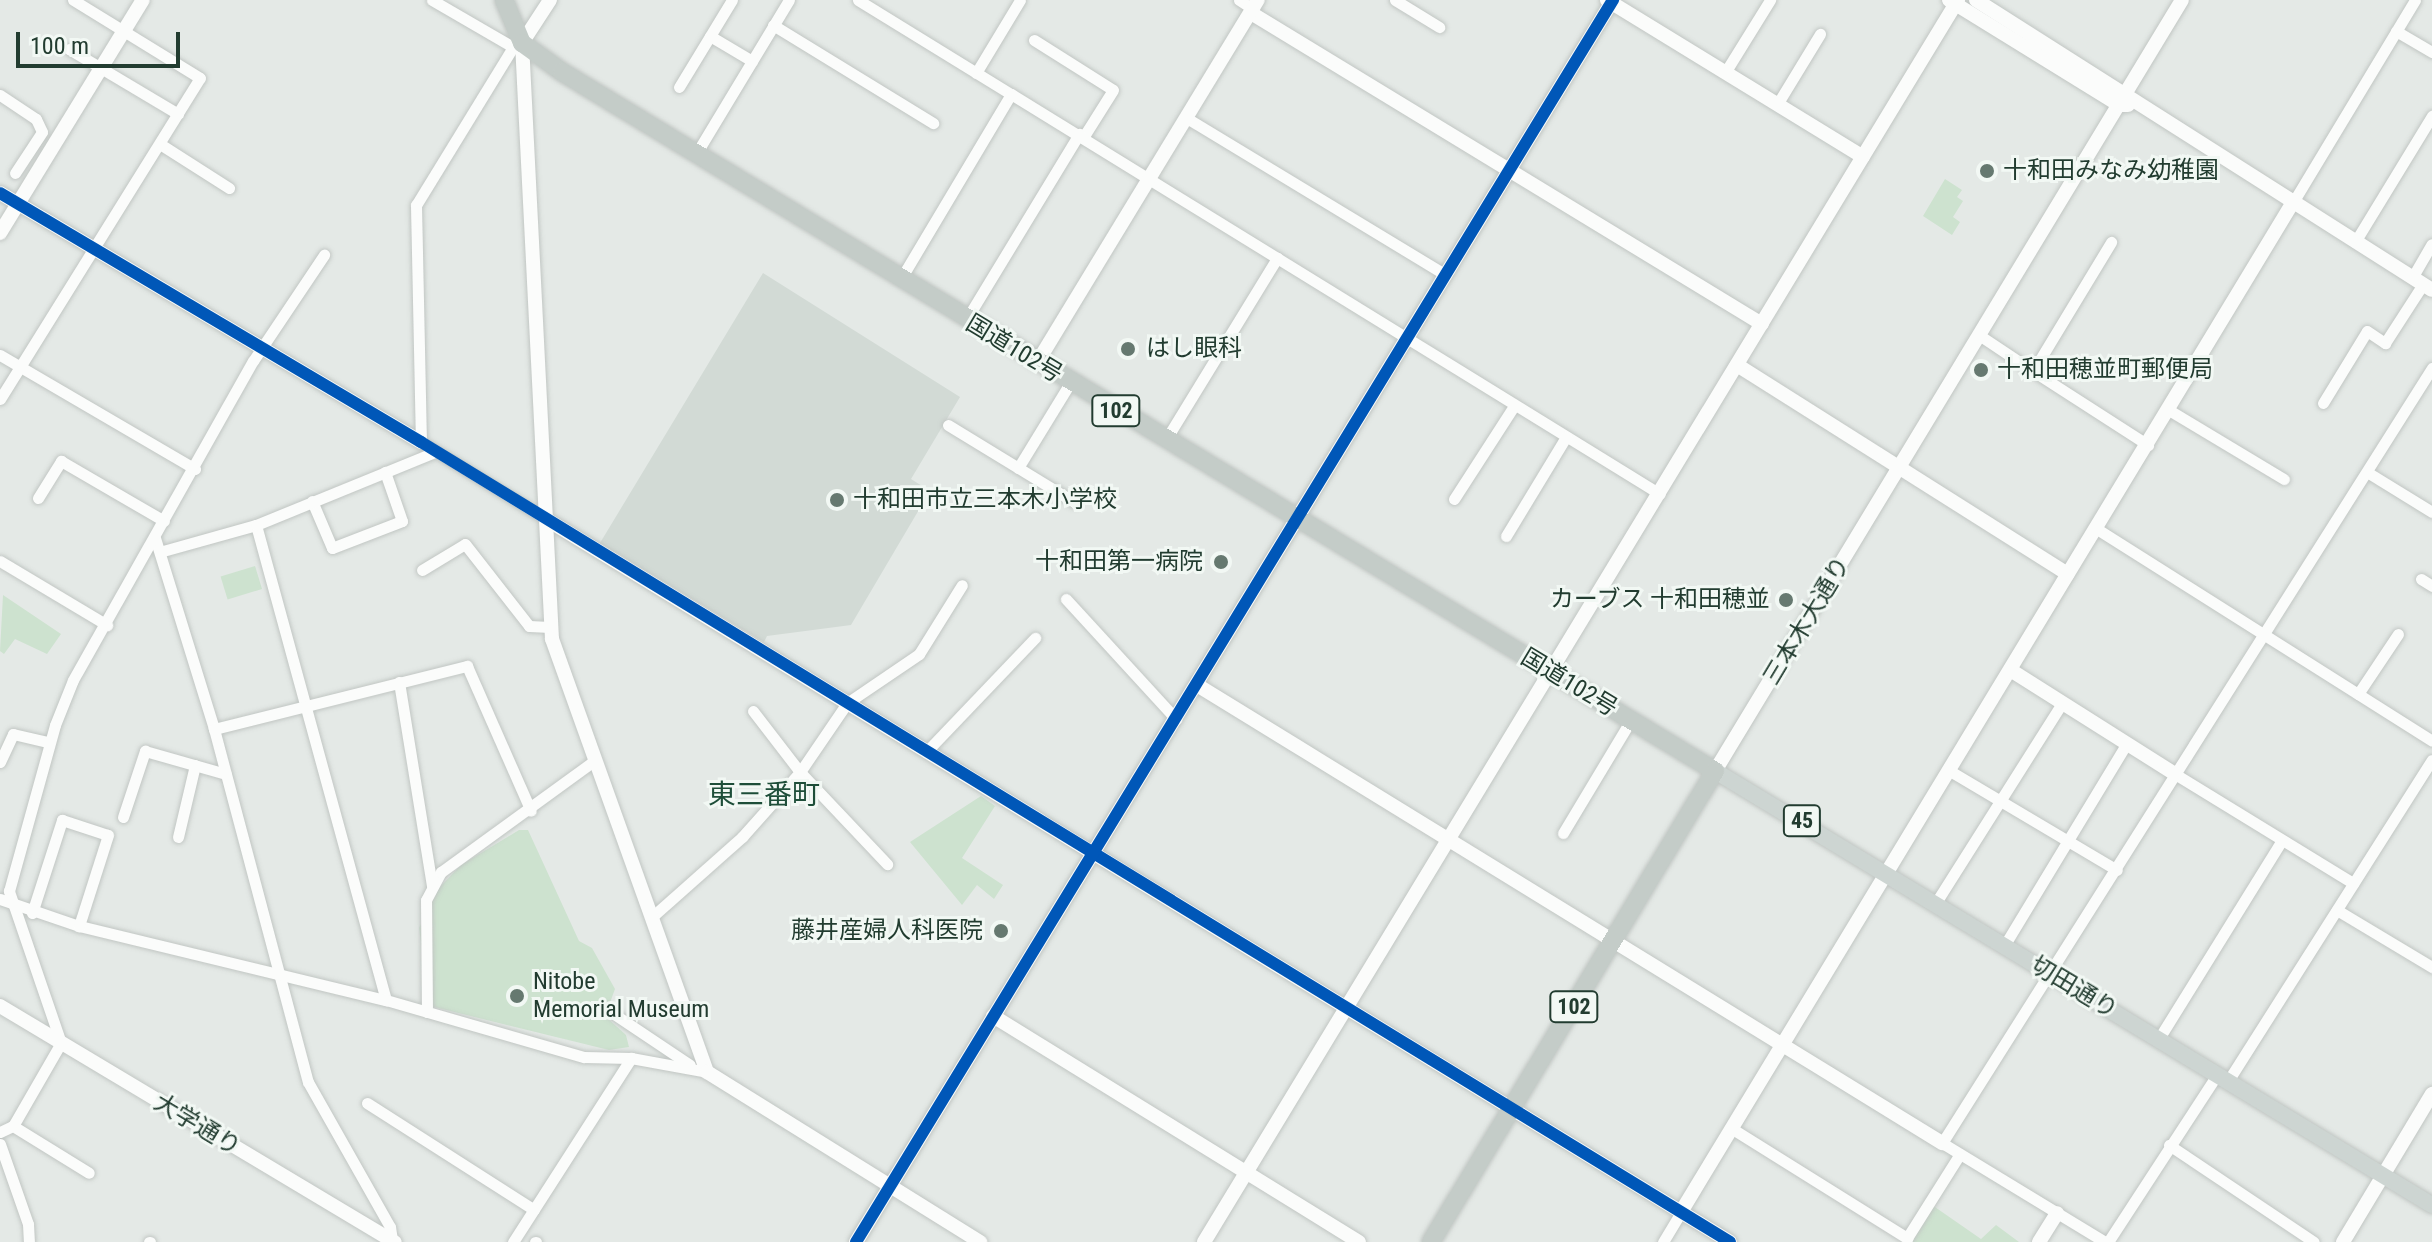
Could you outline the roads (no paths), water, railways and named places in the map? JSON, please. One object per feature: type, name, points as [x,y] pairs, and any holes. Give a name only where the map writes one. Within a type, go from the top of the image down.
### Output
[{"type":"highway","points":[[504,0],[518,45]]},
{"type":"highway","name":"国道102号","points":[[518,45],[900,281],[1715,771]]},
{"type":"highway","name":"三本木大通り","points":[[1431,1242],[1715,771]]},
{"type":"main road","name":"切田通り","points":[[1715,771],[2432,1205]]},
{"type":"street","points":[[0,399],[200,78],[73,0]]},
{"type":"street","points":[[0,233],[143,0]]},
{"type":"street","points":[[432,0],[518,45]]},
{"type":"street","points":[[421,442],[416,205],[550,0]]},
{"type":"street","points":[[679,87],[732,0]]},
{"type":"street","points":[[696,154],[789,0]]},
{"type":"street","points":[[858,0],[1082,135],[1660,494]]},
{"type":"street","points":[[976,73],[1020,0]]},
{"type":"street","points":[[1239,0],[1510,171],[1762,324]]},
{"type":"street","points":[[1395,0],[1439,27]]},
{"type":"street","points":[[1726,71],[1770,0]]},
{"type":"street","points":[[1976,0],[2122,99]]},
{"type":"street","name":"三本木大通り","points":[[1715,771],[2182,0]]},
{"type":"street","points":[[1663,1242],[1782,1042],[2012,671],[2415,0]]},
{"type":"street","points":[[856,1242],[1611,1],[1863,157]]},
{"type":"street","points":[[1204,1242],[1660,494],[1954,1],[2136,106],[2422,284]]},
{"type":"street","points":[[1037,363],[1254,7]]},
{"type":"street","points":[[773,25],[933,123]]},
{"type":"street","points":[[2396,31],[2432,52]]},
{"type":"street","points":[[1778,103],[1820,34]]},
{"type":"street","points":[[710,36],[752,61]]},
{"type":"street","points":[[966,320],[1113,90],[1034,40]]},
{"type":"street","points":[[518,45],[550,627],[653,916],[702,1071]]},
{"type":"street","points":[[69,49],[178,114]]},
{"type":"street","points":[[900,281],[1011,94]]},
{"type":"street","points":[[0,95],[36,119],[42,132],[15,173]]},
{"type":"street","points":[[2355,242],[2432,116]]},
{"type":"street","points":[[1185,117],[1446,275]]},
{"type":"street","points":[[160,144],[229,188]]},
{"type":"street","points":[[0,193],[421,442],[1730,1242]]},
{"type":"street","points":[[2033,371],[2111,242]]},
{"type":"street","points":[[2323,403],[2367,331],[2385,343],[2422,284],[2432,244]]},
{"type":"street","points":[[0,1132],[13,1126],[61,1043],[5,902],[49,742],[73,680],[264,351],[324,255]]},
{"type":"street","points":[[1165,441],[1277,258]]},
{"type":"street","points":[[1979,335],[2148,445]]},
{"type":"street","points":[[0,355],[195,469]]},
{"type":"street","points":[[1737,365],[1898,471],[2068,574]]},
{"type":"street","points":[[1942,1143],[2432,368]]},
{"type":"street","points":[[1018,468],[1070,383]]},
{"type":"street","points":[[1454,499],[1514,406]]},
{"type":"street","points":[[2169,410],[2284,479]]},
{"type":"street","points":[[948,425],[1074,502]]},
{"type":"street","points":[[1506,536],[1566,437]]},
{"type":"street","points":[[163,551],[256,525],[435,452]]},
{"type":"street","points":[[38,498],[61,461],[164,521]]},
{"type":"street","points":[[312,501],[332,548],[402,521],[385,472]]},
{"type":"street","points":[[2367,472],[2432,512]]},
{"type":"street","points":[[256,525],[386,1000]]},
{"type":"street","points":[[2097,529],[2432,741]]},
{"type":"street","points":[[155,538],[163,551],[214,729],[308,1082],[390,1227],[394,1241]]},
{"type":"street","points":[[422,570],[465,544],[529,626],[550,627]]},
{"type":"street","points":[[0,561],[107,625]]},
{"type":"street","points":[[653,916],[718,863],[800,772],[847,703],[919,654],[962,585]]},
{"type":"street","points":[[1066,599],[1176,719]]},
{"type":"street","points":[[2358,694],[2398,634]]},
{"type":"street","points":[[926,752],[1035,638]]},
{"type":"street","points":[[214,729],[467,666],[531,811]]},
{"type":"street","points":[[2012,671],[2353,883]]},
{"type":"street","points":[[399,682],[432,886]]},
{"type":"street","points":[[1197,685],[2106,1242],[2169,1145],[2223,1078],[2337,910],[2432,760]]},
{"type":"street","points":[[1935,904],[2062,703]]},
{"type":"street","points":[[753,711],[800,772],[887,864]]},
{"type":"street","points":[[1563,833],[1631,720]]},
{"type":"street","points":[[0,762],[13,734],[49,742]]},
{"type":"street","points":[[2004,946],[2127,743]]},
{"type":"street","points":[[123,817],[145,751],[226,774]]},
{"type":"street","points":[[427,1012],[426,900],[432,886],[457,859],[531,811],[595,760]]},
{"type":"street","points":[[178,837],[195,765]]},
{"type":"street","points":[[1950,771],[2117,870]]},
{"type":"street","points":[[32,913],[62,820],[108,835],[79,926]]},
{"type":"street","points":[[2158,1040],[2282,840]]},
{"type":"street","points":[[5,902],[79,926],[386,1000],[584,1057],[631,1058],[702,1071]]},
{"type":"street","points":[[2337,910],[2432,967]]},
{"type":"street","name":"大学通り","points":[[0,1006],[394,1241]]},
{"type":"street","points":[[605,1008],[980,1242]]},
{"type":"street","points":[[993,1016],[1359,1242]]},
{"type":"street","points":[[513,1242],[631,1058]]},
{"type":"street","points":[[2343,1242],[2432,1094]]},
{"type":"street","points":[[367,1103],[534,1210]]},
{"type":"street","points":[[13,1126],[89,1173]]},
{"type":"street","points":[[1731,1128],[1907,1238],[1960,1154]]},
{"type":"street","points":[[0,1144],[30,1241]]},
{"type":"street","points":[[2169,1145],[2314,1242]]},
{"type":"street","points":[[2039,1242],[2057,1213]]},
{"type":"place","name":"十和田みなみ幼稚園","points":[[1987,171]]},
{"type":"place","name":"はし眼科","points":[[1128,349]]},
{"type":"place","name":"十和田穂並町郵便局","points":[[1981,370]]},
{"type":"place","name":"十和田市立三本木小学校","points":[[837,500]]},
{"type":"place","name":"十和田第一病院","points":[[1221,562]]},
{"type":"place","name":"カーブス 十和田穂並","points":[[1786,600]]},
{"type":"place","name":"藤井産婦人科医院","points":[[1001,931]]},
{"type":"place","name":"Nitobe Memorial Museum","points":[[517,996]]},
{"type":"district","name":"東三番町","points":[[764,795]]}]
